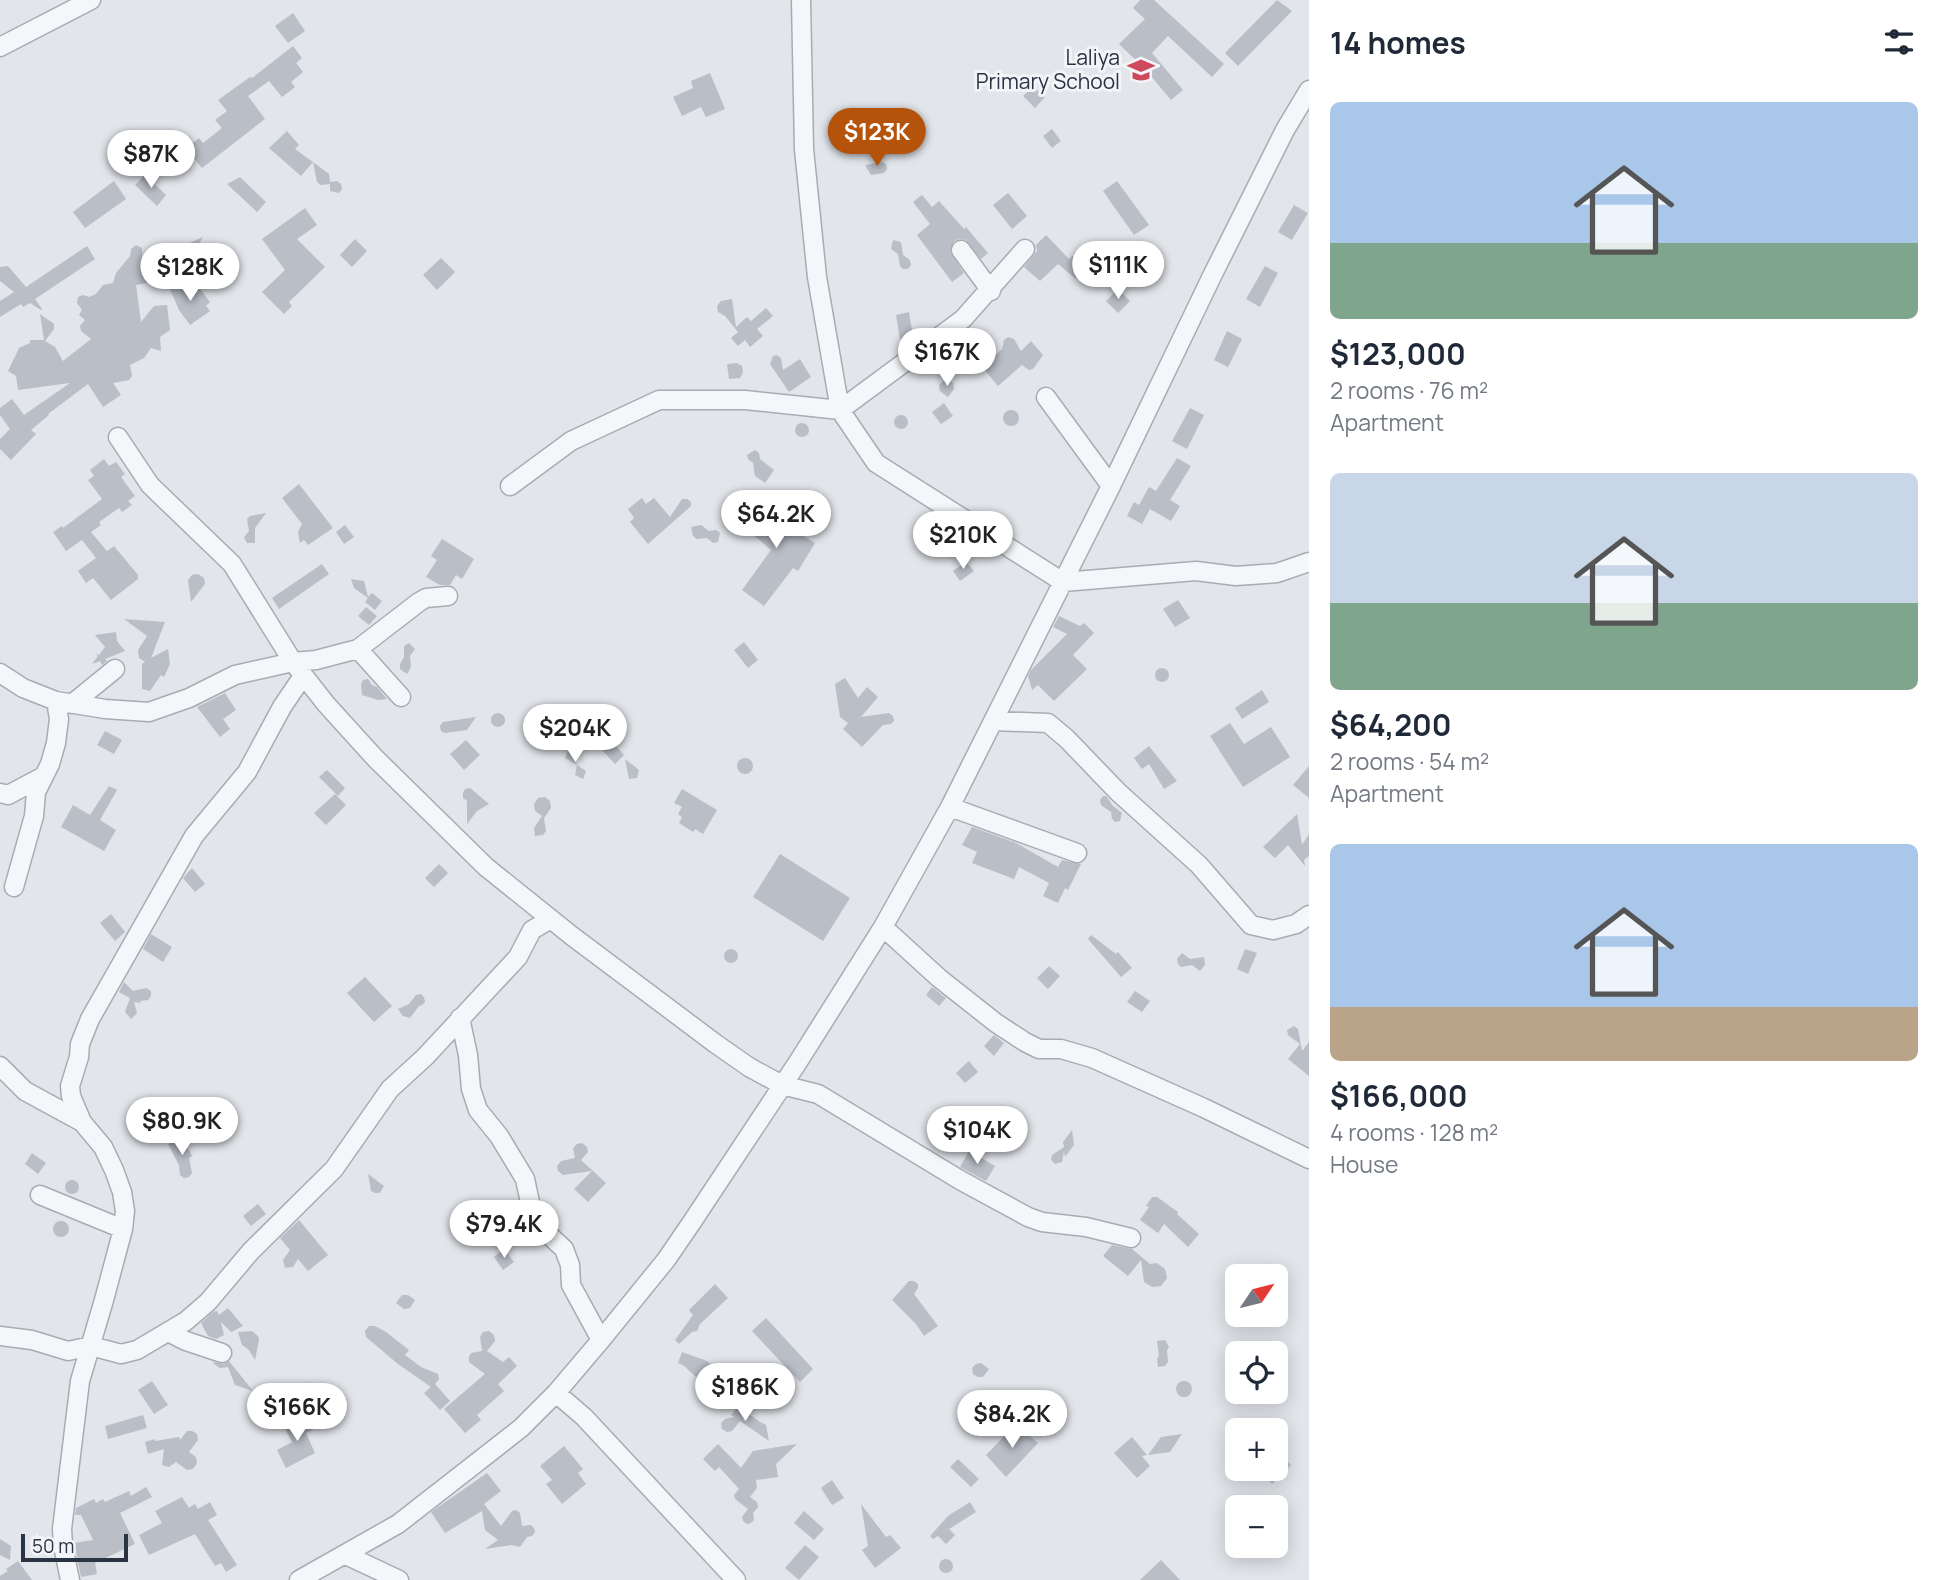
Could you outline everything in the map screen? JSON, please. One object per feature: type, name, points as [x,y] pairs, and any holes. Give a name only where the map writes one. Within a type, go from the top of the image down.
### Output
[{"type":"street","points":[[0,47],[91,0]]},
{"type":"street","points":[[801,0],[806,162],[817,277],[840,410],[876,463],[1063,582],[1196,571],[1236,576],[1277,573],[1309,562]]},
{"type":"street","points":[[299,1580],[398,1524],[521,1428],[556,1393],[666,1260],[883,927],[950,807],[1111,486],[1212,276],[1309,90]]},
{"type":"street","points":[[510,486],[572,440],[659,400],[745,400],[840,410],[963,319],[1025,249]]},
{"type":"street","points":[[961,250],[990,291]]},
{"type":"street","points":[[1046,397],[1111,486]]},
{"type":"street","points":[[118,437],[150,485],[232,564],[301,673],[375,758],[478,859],[521,896],[749,1067],[782,1085],[818,1094],[960,1180],[1028,1217],[1042,1222],[1086,1227],[1131,1238]]},
{"type":"street","points":[[70,1580],[62,1529],[80,1381],[123,1229],[125,1211],[122,1192],[103,1147],[82,1122],[75,1108],[70,1086],[79,1058],[80,1044],[90,1019],[194,836],[247,772],[301,673],[316,660],[358,649],[426,598],[448,596]]},
{"type":"street","points":[[358,649],[401,697]]},
{"type":"street","points":[[14,887],[34,816],[36,792],[50,764],[64,702],[115,669]]},
{"type":"street","points":[[0,673],[23,688],[64,702],[135,712],[157,711],[235,674],[301,673]]},
{"type":"street","points":[[994,721],[1048,723],[1118,792],[1199,865],[1251,925],[1273,930],[1296,924],[1309,915]]},
{"type":"street","points":[[0,793],[8,795],[42,777]]},
{"type":"street","points":[[950,807],[1077,853]]},
{"type":"street","points":[[521,896],[533,930]]},
{"type":"street","points":[[0,1336],[32,1340],[72,1351],[91,1346],[121,1354],[137,1350],[186,1321],[208,1302],[251,1251],[334,1169],[390,1089],[425,1057],[518,957],[533,930],[551,919]]},
{"type":"street","points":[[883,927],[948,985],[1025,1042],[1039,1049],[1061,1049],[1092,1058],[1309,1159]]},
{"type":"street","points":[[460,1018],[468,1055],[471,1089],[478,1110],[499,1136],[525,1179],[534,1221],[564,1249],[570,1265],[570,1285],[601,1340]]},
{"type":"street","points":[[0,1066],[25,1091],[82,1122]]},
{"type":"street","points":[[40,1195],[123,1229]]},
{"type":"street","points":[[169,1332],[186,1341],[222,1353]]},
{"type":"street","points":[[556,1393],[584,1417],[736,1580]]},
{"type":"street","points":[[346,1555],[399,1580]]},
{"type":"building","points":[[1140,0],[1154,0],[1224,64],[1212,77],[1168,36],[1152,53],[1183,90],[1171,100],[1119,44],[1145,19],[1133,8]]},
{"type":"building","points":[[1277,0],[1292,11],[1238,66],[1225,53]]},
{"type":"building","points":[[293,13],[305,31],[288,43],[275,26]]},
{"type":"building","points":[[293,46],[302,58],[296,63],[303,72],[291,82],[295,87],[282,97],[269,81],[248,96],[265,119],[202,168],[186,149],[199,138],[203,143],[222,128],[215,120],[227,111],[218,100]]},
{"type":"building","points":[[710,73],[725,109],[706,117],[701,107],[682,116],[673,97],[693,88],[691,81]]},
{"type":"building","points":[[1033,86],[1045,97],[1035,108],[1023,96]]},
{"type":"building","points":[[1052,129],[1061,141],[1052,148],[1043,136]]},
{"type":"building","points":[[287,131],[299,145],[295,149],[313,162],[301,176],[269,148]]},
{"type":"building","points":[[313,162],[329,174],[330,182],[337,181],[341,184],[339,193],[330,191],[330,184],[321,185],[317,182]]},
{"type":"building","points":[[882,162],[887,169],[884,173],[871,175],[865,165]]},
{"type":"building","points":[[145,175],[166,195],[157,206],[135,185]]},
{"type":"building","points":[[240,177],[266,202],[257,212],[227,184]]},
{"type":"building","points":[[114,181],[126,199],[85,228],[73,212]]},
{"type":"building","points":[[1117,181],[1149,225],[1134,235],[1103,191]]},
{"type":"building","points":[[1008,193],[1027,216],[1012,229],[993,205]]},
{"type":"building","points":[[922,195],[932,207],[939,201],[988,253],[981,259],[966,240],[954,241],[950,252],[964,273],[952,282],[917,235],[930,224],[913,202]]},
{"type":"building","points":[[1294,205],[1308,213],[1292,240],[1278,232]]},
{"type":"building","points":[[305,208],[317,225],[297,239],[325,267],[289,302],[292,306],[284,314],[262,292],[285,270],[262,239]]},
{"type":"building","points":[[1046,235],[1069,259],[1072,256],[1085,266],[1076,279],[1058,264],[1040,281],[1024,267],[1037,251],[1036,245]]},
{"type":"building","points":[[203,237],[193,254],[186,255],[185,245]]},
{"type":"building","points":[[355,239],[367,251],[352,267],[340,255]]},
{"type":"building","points":[[893,240],[901,242],[903,255],[910,260],[908,269],[900,266],[898,254],[891,249]]},
{"type":"building","points":[[136,245],[142,248],[142,258],[155,278],[152,282],[136,285],[141,322],[154,306],[167,305],[170,330],[160,337],[161,351],[151,348],[144,358],[130,365],[132,376],[129,380],[113,383],[121,395],[103,407],[88,384],[31,430],[36,434],[11,460],[0,449],[0,439],[10,429],[0,415],[0,408],[12,399],[24,415],[70,383],[18,390],[16,376],[8,371],[19,348],[30,343],[30,340],[44,340],[40,314],[54,324],[54,329],[45,341],[55,347],[63,361],[91,339],[81,331],[80,326],[85,320],[79,315],[82,310],[77,303],[78,297],[89,297],[96,294],[103,285],[113,283],[116,273]]},
{"type":"building","points":[[87,246],[95,259],[35,299],[41,310],[30,303],[23,307],[21,304],[0,317],[0,301],[14,292],[0,281],[0,267],[8,266],[26,287]]},
{"type":"building","points":[[441,258],[455,272],[437,290],[423,275]]},
{"type":"building","points":[[1265,266],[1278,273],[1260,307],[1246,299]]},
{"type":"building","points":[[166,280],[183,290],[186,288],[189,292],[198,286],[210,302],[206,306],[210,311],[190,325],[179,310]]},
{"type":"building","points":[[1118,289],[1130,301],[1118,313],[1106,301]]},
{"type":"building","points":[[732,299],[736,327],[747,317],[751,321],[766,308],[773,316],[757,329],[763,336],[750,347],[745,340],[738,346],[731,338],[738,332],[725,316],[718,312],[717,306],[721,301]]},
{"type":"building","points":[[909,312],[913,336],[900,339],[896,315]]},
{"type":"building","points":[[1227,331],[1242,339],[1228,367],[1214,360]]},
{"type":"building","points":[[1008,337],[1014,339],[1021,351],[1031,341],[1043,355],[1033,369],[1029,370],[1022,365],[998,386],[982,367],[1002,349],[1004,340]]},
{"type":"building","points":[[773,356],[781,358],[783,370],[800,359],[811,377],[789,392],[770,364]]},
{"type":"building","points":[[737,363],[742,366],[740,378],[729,379],[727,364]]},
{"type":"building","points":[[949,380],[954,389],[948,397],[940,391],[939,385]]},
{"type":"building","points":[[944,403],[953,416],[941,424],[932,412]]},
{"type":"building","points":[[1190,408],[1204,415],[1187,449],[1172,441]]},
{"type":"building","points":[[1008,410],[1014,410],[1019,418],[1017,424],[1008,426],[1003,421],[1003,415]]},
{"type":"building","points":[[898,415],[904,415],[908,422],[904,429],[898,429],[894,425],[894,419]]},
{"type":"building","points":[[802,423],[807,425],[807,435],[802,437],[797,435],[795,430],[797,425]]},
{"type":"building","points":[[755,450],[760,459],[774,470],[765,483],[755,476],[753,463],[748,459],[747,455]]},
{"type":"building","points":[[1177,458],[1191,466],[1170,500],[1180,506],[1171,521],[1150,509],[1142,524],[1127,516],[1134,502],[1139,505],[1149,487],[1156,491]]},
{"type":"building","points":[[104,459],[109,466],[116,462],[125,474],[121,477],[135,496],[128,501],[132,505],[122,512],[119,508],[99,522],[101,525],[91,532],[107,551],[114,546],[138,575],[138,579],[111,600],[93,578],[86,583],[78,571],[96,558],[82,540],[66,551],[53,532],[62,526],[63,528],[102,499],[88,480],[94,476],[90,470]]},
{"type":"building","points":[[299,484],[333,528],[308,545],[304,540],[300,543],[298,532],[302,524],[282,498]]},
{"type":"building","points":[[767,495],[790,514],[788,517],[799,526],[795,531],[815,543],[798,571],[793,568],[764,606],[742,590],[771,550],[749,531],[752,526],[749,524]]},
{"type":"building","points":[[642,498],[646,504],[654,498],[670,517],[682,499],[691,502],[691,506],[648,544],[630,522],[634,518],[628,509]]},
{"type":"building","points":[[266,513],[255,528],[255,543],[247,543],[244,537],[249,531],[247,519]]},
{"type":"building","points":[[345,525],[354,537],[344,544],[336,532]]},
{"type":"building","points":[[701,525],[709,531],[716,530],[720,533],[718,542],[713,543],[707,538],[697,539],[693,536],[691,527]]},
{"type":"building","points":[[442,539],[474,559],[462,579],[456,575],[450,585],[440,585],[426,577],[437,560],[431,556]]},
{"type":"building","points":[[966,562],[974,571],[960,581],[953,571]]},
{"type":"building","points":[[322,564],[329,574],[279,609],[272,598]]},
{"type":"building","points":[[198,574],[204,578],[205,584],[191,602],[188,580],[192,575]]},
{"type":"building","points":[[351,579],[364,581],[368,597],[372,593],[382,601],[375,610],[365,602],[368,598],[354,588]]},
{"type":"building","points":[[1178,600],[1190,618],[1175,627],[1163,609]]},
{"type":"building","points":[[366,607],[377,616],[369,625],[358,616]]},
{"type":"building","points":[[1059,616],[1080,626],[1084,623],[1094,633],[1073,655],[1087,669],[1054,701],[1038,685],[1032,690],[1028,676],[1067,634],[1053,627]]},
{"type":"building","points":[[124,619],[165,622],[151,658],[168,649],[170,664],[164,677],[161,675],[150,691],[142,689],[142,664],[145,662],[139,658],[138,650],[147,636]]},
{"type":"building","points":[[116,632],[117,641],[125,651],[105,659],[107,661],[102,665],[100,661],[92,664],[98,656],[96,653],[99,655],[105,647],[95,635]]},
{"type":"building","points":[[744,642],[758,660],[748,668],[734,650]]},
{"type":"building","points":[[409,643],[415,649],[410,656],[411,667],[407,674],[400,669],[400,664],[404,657],[404,646]]},
{"type":"building","points":[[1159,668],[1165,668],[1169,675],[1165,682],[1159,682],[1155,678],[1155,672]]},
{"type":"building","points":[[845,678],[858,698],[867,687],[878,697],[861,717],[889,713],[893,716],[894,721],[891,724],[883,725],[862,747],[843,729],[848,723],[840,717],[835,684]]},
{"type":"building","points":[[368,679],[387,699],[378,700],[362,695],[361,684]]},
{"type":"building","points":[[1262,690],[1269,702],[1242,719],[1235,708]]},
{"type":"building","points":[[225,693],[236,710],[223,719],[230,729],[220,737],[197,707]]},
{"type":"building","points":[[495,713],[501,713],[505,720],[501,727],[495,727],[491,723],[491,717]]},
{"type":"building","points":[[476,717],[467,730],[445,733],[441,731],[443,722]]},
{"type":"building","points":[[1230,723],[1244,744],[1271,727],[1290,757],[1243,787],[1210,736]]},
{"type":"building","points":[[105,731],[122,740],[114,754],[97,745]]},
{"type":"building","points":[[466,740],[480,755],[464,770],[450,754]]},
{"type":"building","points":[[611,740],[624,755],[615,764],[601,749]]},
{"type":"building","points":[[1149,746],[1177,781],[1164,789],[1149,764],[1142,769],[1134,758]]},
{"type":"building","points":[[568,750],[574,751],[577,765],[565,758]]},
{"type":"building","points":[[742,758],[748,758],[753,766],[751,772],[742,774],[737,769],[737,763]]},
{"type":"building","points":[[625,759],[639,770],[637,778],[629,779]]},
{"type":"building","points":[[577,765],[586,771],[583,779],[575,775]]},
{"type":"building","points":[[1309,766],[1309,798],[1293,785]]},
{"type":"building","points":[[327,770],[345,788],[338,796],[319,777]]},
{"type":"building","points":[[109,786],[117,790],[100,820],[116,830],[104,851],[61,827],[73,805],[90,815]]},
{"type":"building","points":[[470,788],[489,804],[477,811],[467,824],[467,801],[463,798],[463,793]]},
{"type":"building","points":[[682,789],[717,810],[703,834],[695,829],[693,832],[679,823],[682,817],[678,814],[682,807],[674,803]]},
{"type":"building","points":[[335,794],[346,805],[326,825],[314,813]]},
{"type":"building","points":[[1103,796],[1122,813],[1120,821],[1115,822],[1111,812],[1101,805]]},
{"type":"building","points":[[545,797],[550,801],[551,808],[544,818],[546,831],[543,835],[535,836],[534,828],[542,816],[535,811],[534,804],[538,798]]},
{"type":"building","points":[[1297,814],[1302,845],[1309,834],[1309,856],[1304,860],[1305,866],[1288,845],[1275,858],[1263,847]]},
{"type":"building","points":[[972,827],[1016,843],[1058,867],[1062,860],[1081,864],[1058,903],[1043,896],[1049,883],[1019,867],[1014,879],[972,863],[977,852],[962,845]]},
{"type":"building","points":[[780,854],[850,898],[823,941],[753,897]]},
{"type":"building","points":[[439,864],[448,873],[434,887],[425,878]]},
{"type":"building","points":[[192,868],[205,884],[195,892],[183,878]]},
{"type":"building","points":[[111,914],[125,932],[115,941],[100,923]]},
{"type":"building","points":[[151,934],[172,947],[163,962],[143,949]]},
{"type":"building","points":[[1091,935],[1116,954],[1118,952],[1132,968],[1121,977],[1088,939]]},
{"type":"building","points":[[728,949],[734,949],[738,956],[734,963],[728,963],[724,959],[724,953]]},
{"type":"building","points":[[1245,949],[1257,953],[1248,974],[1237,969]]},
{"type":"building","points":[[1182,953],[1190,959],[1204,957],[1205,965],[1200,971],[1192,965],[1181,967],[1177,959]]},
{"type":"building","points":[[1049,966],[1060,976],[1048,989],[1037,978]]},
{"type":"building","points":[[365,977],[392,1006],[374,1022],[347,993]]},
{"type":"building","points":[[124,982],[133,991],[146,988],[151,991],[148,1000],[134,1002],[137,1013],[131,1019],[125,1012],[130,998],[119,992]]},
{"type":"building","points":[[932,987],[946,998],[939,1006],[926,995]]},
{"type":"building","points":[[1135,991],[1150,1001],[1142,1012],[1127,1002]]},
{"type":"building","points":[[421,994],[425,1002],[410,1018],[403,1016],[398,1009]]},
{"type":"building","points":[[1294,1026],[1298,1029],[1302,1051],[1309,1042],[1309,1076],[1288,1059],[1300,1044],[1288,1035],[1287,1030]]},
{"type":"building","points":[[994,1035],[1004,1043],[994,1056],[984,1046]]},
{"type":"building","points":[[969,1061],[978,1072],[965,1083],[956,1073]]},
{"type":"building","points":[[987,1108],[1008,1120],[1000,1135],[996,1133],[994,1136],[983,1130],[986,1125],[979,1121]]},
{"type":"building","points":[[1072,1130],[1074,1145],[1065,1157],[1064,1151],[1062,1162],[1055,1164],[1051,1160],[1052,1155],[1064,1147],[1063,1142]]},
{"type":"building","points":[[182,1137],[192,1156],[189,1158],[192,1173],[184,1178],[180,1175],[179,1165],[168,1144]]},
{"type":"building","points":[[582,1143],[588,1152],[581,1160],[606,1183],[588,1202],[574,1189],[592,1171],[563,1175],[557,1166],[561,1161],[575,1158],[573,1148]]},
{"type":"building","points":[[969,1151],[995,1166],[986,1181],[960,1167]]},
{"type":"building","points":[[32,1153],[46,1163],[38,1174],[25,1164]]},
{"type":"building","points":[[368,1174],[384,1186],[380,1193],[371,1191]]},
{"type":"building","points":[[69,1180],[75,1180],[79,1187],[75,1194],[69,1194],[65,1190],[65,1184]]},
{"type":"building","points":[[1152,1197],[1157,1197],[1178,1212],[1177,1214],[1199,1234],[1188,1247],[1164,1224],[1158,1233],[1140,1220]]},
{"type":"building","points":[[258,1204],[266,1214],[251,1226],[243,1216]]},
{"type":"building","points":[[299,1220],[328,1255],[308,1271],[298,1259],[293,1267],[285,1268],[283,1260],[290,1250],[280,1238]]},
{"type":"building","points":[[61,1221],[67,1223],[67,1235],[61,1237],[55,1235],[53,1229],[55,1223]]},
{"type":"building","points":[[1112,1245],[1132,1249],[1150,1264],[1157,1263],[1165,1269],[1167,1278],[1161,1286],[1152,1287],[1144,1282],[1141,1260],[1128,1276],[1103,1256]]},
{"type":"building","points":[[504,1249],[514,1262],[503,1270],[494,1257]]},
{"type":"building","points":[[909,1281],[918,1284],[914,1294],[938,1326],[924,1336],[892,1300]]},
{"type":"building","points":[[715,1284],[728,1298],[700,1324],[697,1331],[692,1332],[679,1344],[675,1340],[693,1315],[689,1310]]},
{"type":"building","points":[[402,1295],[408,1295],[415,1300],[410,1308],[404,1309],[396,1303]]},
{"type":"building","points":[[228,1308],[243,1326],[231,1332],[221,1322],[224,1335],[216,1339],[208,1336],[201,1323],[213,1312],[217,1311],[219,1315]]},
{"type":"building","points":[[766,1318],[813,1369],[800,1382],[752,1331]]},
{"type":"building","points":[[369,1326],[386,1332],[409,1350],[405,1355],[421,1367],[438,1374],[439,1379],[435,1384],[450,1401],[440,1410],[424,1393],[431,1387],[366,1337],[365,1331]]},
{"type":"building","points":[[252,1331],[259,1340],[255,1360],[242,1345],[238,1332]]},
{"type":"building","points":[[489,1331],[494,1335],[495,1341],[487,1351],[503,1362],[509,1357],[517,1366],[498,1384],[504,1391],[477,1415],[481,1420],[465,1433],[444,1409],[485,1374],[469,1362],[469,1357],[471,1353],[482,1351],[480,1337],[483,1332]]},
{"type":"building","points":[[1165,1340],[1169,1347],[1168,1362],[1165,1366],[1158,1367],[1157,1341]]},
{"type":"building","points":[[682,1352],[707,1361],[721,1374],[708,1388],[678,1363]]},
{"type":"building","points":[[229,1361],[253,1391],[235,1385],[228,1367],[220,1368],[213,1362],[224,1364]]},
{"type":"building","points":[[981,1363],[989,1369],[983,1377],[978,1377],[973,1374],[972,1368]]},
{"type":"building","points":[[735,1370],[742,1372],[761,1388],[748,1403],[724,1384]]},
{"type":"building","points":[[152,1381],[168,1405],[154,1414],[138,1390]]},
{"type":"building","points":[[1184,1381],[1190,1383],[1190,1395],[1184,1397],[1178,1395],[1176,1389],[1178,1383]]},
{"type":"building","points":[[307,1382],[317,1397],[295,1411],[287,1397]]},
{"type":"building","points":[[997,1398],[1002,1402],[1003,1412],[993,1414],[988,1410],[987,1404],[991,1399]]},
{"type":"building","points":[[738,1406],[766,1425],[769,1441],[740,1421],[732,1431],[722,1429],[721,1423],[734,1417],[731,1415]]},
{"type":"building","points":[[143,1415],[147,1428],[108,1439],[105,1426]]},
{"type":"building","points":[[305,1415],[313,1430],[306,1433],[315,1453],[286,1468],[277,1450],[292,1442],[284,1427]]},
{"type":"building","points":[[1016,1424],[1038,1443],[1006,1477],[986,1455]]},
{"type":"building","points":[[187,1431],[197,1434],[198,1440],[189,1452],[196,1457],[197,1463],[193,1469],[187,1470],[176,1462],[169,1467],[162,1465],[164,1449],[148,1454],[145,1442],[179,1437],[180,1440]]},
{"type":"building","points":[[1182,1434],[1170,1452],[1148,1455],[1161,1437]]},
{"type":"building","points":[[1132,1437],[1147,1455],[1142,1456],[1150,1466],[1137,1478],[1114,1453]]},
{"type":"building","points":[[718,1444],[741,1468],[753,1451],[797,1444],[776,1464],[778,1477],[756,1480],[757,1488],[750,1497],[757,1502],[758,1507],[753,1513],[754,1520],[751,1523],[743,1521],[742,1517],[748,1509],[735,1499],[734,1495],[739,1489],[719,1467],[715,1471],[703,1459]]},
{"type":"building","points":[[564,1446],[583,1469],[578,1473],[586,1484],[562,1504],[546,1484],[552,1480],[540,1466]]},
{"type":"building","points":[[958,1459],[979,1479],[971,1487],[950,1467]]},
{"type":"building","points":[[487,1473],[501,1491],[484,1504],[501,1526],[512,1511],[516,1510],[520,1513],[522,1526],[531,1525],[534,1528],[535,1532],[527,1537],[520,1547],[512,1545],[485,1549],[498,1540],[485,1530],[482,1511],[445,1533],[431,1512]]},
{"type":"building","points":[[832,1480],[844,1498],[832,1505],[821,1488]]},
{"type":"building","points":[[146,1487],[152,1497],[120,1513],[135,1544],[95,1563],[97,1574],[81,1577],[74,1543],[93,1540],[81,1515],[75,1515],[76,1508],[94,1499],[96,1503],[103,1499],[105,1502],[129,1491],[131,1496]]},
{"type":"building","points":[[182,1497],[189,1508],[195,1504],[198,1509],[210,1502],[217,1515],[208,1520],[237,1565],[226,1572],[221,1563],[215,1566],[195,1534],[149,1555],[139,1535],[162,1523],[155,1511]]},
{"type":"building","points":[[970,1502],[976,1512],[949,1529],[955,1535],[946,1544],[938,1536],[933,1539],[930,1536],[948,1516]]},
{"type":"building","points":[[861,1504],[886,1537],[890,1535],[901,1548],[875,1568],[862,1550],[868,1546]]},
{"type":"building","points":[[804,1511],[824,1529],[814,1540],[794,1523]]},
{"type":"building","points":[[0,1539],[11,1546],[10,1560],[0,1555]]},
{"type":"building","points":[[805,1545],[819,1557],[799,1580],[785,1568]]},
{"type":"building","points":[[943,1559],[949,1559],[953,1566],[949,1573],[943,1573],[939,1569],[939,1563]]},
{"type":"building","points":[[1161,1560],[1180,1580],[1140,1580]]},
{"type":"building","points":[[18,1561],[32,1580],[0,1580],[0,1576],[8,1571],[6,1569]]},
{"type":"place","name":"Laliya Primary School","points":[[1141,70]]}]
